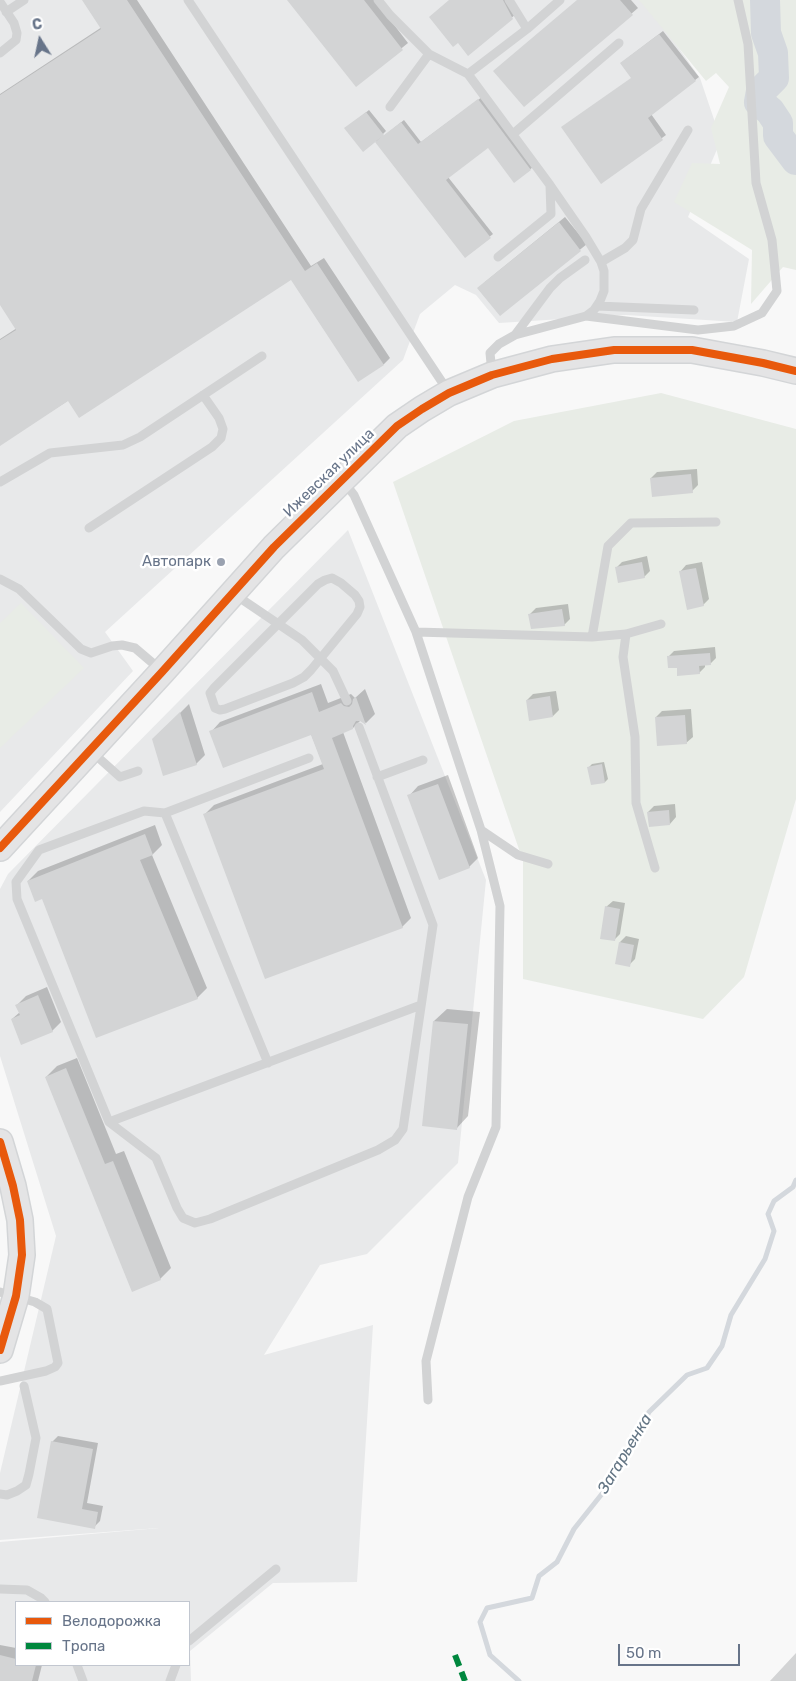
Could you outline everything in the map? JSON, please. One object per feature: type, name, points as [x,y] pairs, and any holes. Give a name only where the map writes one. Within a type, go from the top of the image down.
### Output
[{"type":"street","name":"Ижевская улица","points":[[0,848],[274,547],[397,426],[450,393],[492,375],[552,359],[614,350],[692,350],[796,371]]},
{"type":"street","points":[[0,1142],[13,1186],[20,1220],[22,1255],[8,1294],[0,1350]]},
{"type":"lane","points":[[6,12],[24,0]]},
{"type":"lane","points":[[188,0],[450,393]]},
{"type":"lane","points":[[378,0],[390,15],[429,54],[468,74],[550,185],[601,262],[604,271],[604,291],[597,306],[586,316]]},
{"type":"lane","points":[[509,0],[527,29]]},
{"type":"lane","points":[[468,74],[527,29],[560,0]]},
{"type":"lane","points":[[492,375],[490,353],[499,344],[515,335],[586,316],[698,330],[734,326],[762,313],[777,291],[772,240],[756,183],[748,44],[738,0]]},
{"type":"lane","points":[[0,2],[14,24],[17,33],[16,40],[0,53]]},
{"type":"lane","points":[[513,134],[619,43]]},
{"type":"lane","points":[[390,107],[429,54]]},
{"type":"lane","points":[[601,262],[625,248],[633,240],[641,209],[688,130]]},
{"type":"lane","points":[[498,257],[552,214],[550,185]]},
{"type":"lane","points":[[515,335],[550,288],[560,278],[585,260]]},
{"type":"lane","points":[[597,306],[694,310]]},
{"type":"lane","points":[[0,482],[50,453],[123,446],[140,437],[262,356]]},
{"type":"lane","points":[[89,528],[212,447],[221,438],[223,429],[219,418],[203,395]]},
{"type":"lane","points":[[342,479],[354,496],[416,632],[481,830],[500,906],[496,1127],[468,1197],[426,1360],[428,1400]]},
{"type":"lane","points":[[592,638],[608,546],[630,523],[716,522]]},
{"type":"lane","points":[[0,578],[19,589],[81,650],[91,653],[122,644],[135,648],[162,672]]},
{"type":"lane","points":[[332,578],[348,589],[359,600],[360,607],[357,614],[320,659],[304,677],[293,683],[220,710],[215,708],[210,693],[214,688],[325,580],[332,578]]},
{"type":"lane","points":[[232,592],[302,640],[333,671],[348,700]]},
{"type":"lane","points":[[416,632],[592,638],[626,634],[661,624]]},
{"type":"lane","points":[[626,634],[623,657],[635,738],[636,803],[655,868]]},
{"type":"lane","points":[[309,758],[165,813],[144,811],[39,850],[16,882],[17,898],[109,1122],[156,1158],[176,1208],[183,1218],[196,1222],[210,1219],[378,1150],[395,1140],[403,1129],[433,925],[359,727]]},
{"type":"lane","points":[[90,750],[120,777],[138,771]]},
{"type":"lane","points":[[377,777],[423,760]]},
{"type":"lane","points":[[165,813],[268,1063]]},
{"type":"lane","points":[[481,830],[518,855],[548,864]]},
{"type":"lane","points":[[109,1122],[421,1005]]},
{"type":"lane","points":[[0,1381],[46,1371],[55,1367],[58,1363],[46,1309],[42,1305],[8,1294]]},
{"type":"lane","points":[[0,1494],[7,1495],[26,1485],[29,1474],[36,1438],[24,1386]]},
{"type":"lane","points":[[190,1640],[276,1569]]},
{"type":"lane","points":[[0,1590],[26,1590],[44,1601]]},
{"type":"lane","points":[[78,1666],[85,1680]]},
{"type":"lane","points":[[170,1681],[176,1666]]},
{"type":"shaded area","points":[[0,0],[656,0],[661,23],[700,78],[721,140],[688,217],[749,259],[737,322],[626,315],[499,323],[476,295],[455,285],[420,314],[403,360],[105,632],[133,671],[0,812]]},
{"type":"shaded area","points":[[639,0],[796,0],[796,270],[783,267],[751,304],[752,250],[674,202],[692,163],[720,164],[711,128],[729,87],[716,73],[706,81]]},
{"type":"shaded area","points":[[661,393],[796,429],[796,799],[744,977],[703,1019],[523,979],[523,861],[393,482],[514,421]]},
{"type":"shaded area","points":[[348,530],[486,880],[458,1163],[367,1254],[320,1265],[264,1355],[373,1325],[357,1582],[273,1583],[190,1651],[191,1681],[0,1681],[0,1542],[159,1528],[0,1540],[0,1473],[56,1236],[0,1056],[0,889],[8,874]]},
{"type":"shaded area","points":[[21,603],[84,668],[0,748],[0,623]]},
{"type":"building","points":[[82,0],[127,0],[305,271],[317,263],[384,365],[358,382],[291,280],[79,418],[68,401],[0,446],[0,340],[16,330],[0,305],[0,95],[101,29]]},
{"type":"building","points":[[287,0],[364,0],[403,50],[356,87]]},
{"type":"building","points":[[449,0],[503,0],[513,19],[468,56],[458,43],[453,47],[429,17]]},
{"type":"building","points":[[577,0],[620,0],[633,15],[524,107],[493,71]]},
{"type":"building","points":[[659,34],[696,81],[648,118],[663,140],[601,184],[561,127],[631,78],[620,63]]},
{"type":"building","points":[[478,99],[531,170],[514,183],[488,148],[446,180],[491,238],[465,258],[375,142],[401,122],[418,144]]},
{"type":"building","points":[[366,112],[384,135],[363,152],[344,128]]},
{"type":"building","points":[[559,222],[581,251],[500,316],[477,288]]},
{"type":"building","points":[[691,474],[693,493],[652,497],[650,478]]},
{"type":"building","points":[[642,562],[645,578],[618,583],[615,567]]},
{"type":"building","points":[[696,568],[704,606],[687,610],[679,571]]},
{"type":"building","points":[[562,609],[565,626],[531,629],[528,614]]},
{"type":"building","points":[[710,653],[711,665],[699,666],[700,674],[677,676],[677,668],[668,668],[667,656]]},
{"type":"building","points":[[312,692],[319,712],[341,703],[349,707],[356,697],[366,725],[356,721],[353,729],[332,738],[403,928],[265,979],[203,814],[324,769],[311,735],[223,768],[209,731]]},
{"type":"building","points":[[550,696],[553,717],[529,721],[526,700]]},
{"type":"building","points":[[180,712],[197,765],[163,776],[152,739]]},
{"type":"building","points":[[685,715],[687,744],[657,746],[655,717]]},
{"type":"building","points":[[602,764],[605,783],[591,785],[587,767]]},
{"type":"building","points":[[438,784],[470,868],[439,880],[407,795]]},
{"type":"building","points":[[669,810],[670,825],[649,827],[647,812]]},
{"type":"building","points":[[145,834],[153,855],[140,860],[198,999],[96,1038],[42,899],[35,902],[27,881]]},
{"type":"building","points":[[605,906],[620,909],[615,941],[600,939]]},
{"type":"building","points":[[619,942],[634,945],[630,967],[615,964]]},
{"type":"building","points":[[38,995],[53,1032],[21,1045],[11,1019],[20,1015],[15,1005]]},
{"type":"building","points":[[433,1021],[468,1024],[457,1130],[422,1126]]},
{"type":"building","points":[[66,1068],[105,1164],[113,1161],[161,1280],[132,1292],[45,1077]]},
{"type":"building","points":[[51,1441],[93,1449],[82,1509],[98,1512],[95,1529],[37,1518]]},
{"type":"building","points":[[796,1653],[796,1681],[770,1681]]},
{"type":"building","points":[[0,1655],[15,1659],[15,1666],[36,1666],[32,1681],[0,1681]]},
{"type":"waterway","points":[[765,0],[766,33],[773,53],[774,78],[761,91],[759,102],[770,111],[778,123],[778,136],[796,160]]},
{"type":"waterway","name":"Загарьенка","points":[[519,1681],[490,1655],[480,1622],[487,1608],[532,1598],[539,1576],[557,1562],[574,1529],[609,1485],[619,1461],[637,1437],[649,1412],[687,1375],[707,1368],[722,1346],[731,1315],[765,1259],[774,1231],[768,1214],[774,1201],[793,1187],[796,1180]]},
{"type":"marked path","points":[[455,1655],[465,1681]]},
{"type":"cycle path","points":[[0,848],[274,547],[397,426],[422,409],[449,393],[492,375],[552,359],[614,350],[692,350],[796,371]]},
{"type":"cycle path","points":[[0,1142],[13,1186],[20,1220],[22,1255],[16,1296],[0,1350]]},
{"type":"place","name":"Автопарк","points":[[221,562]]}]
